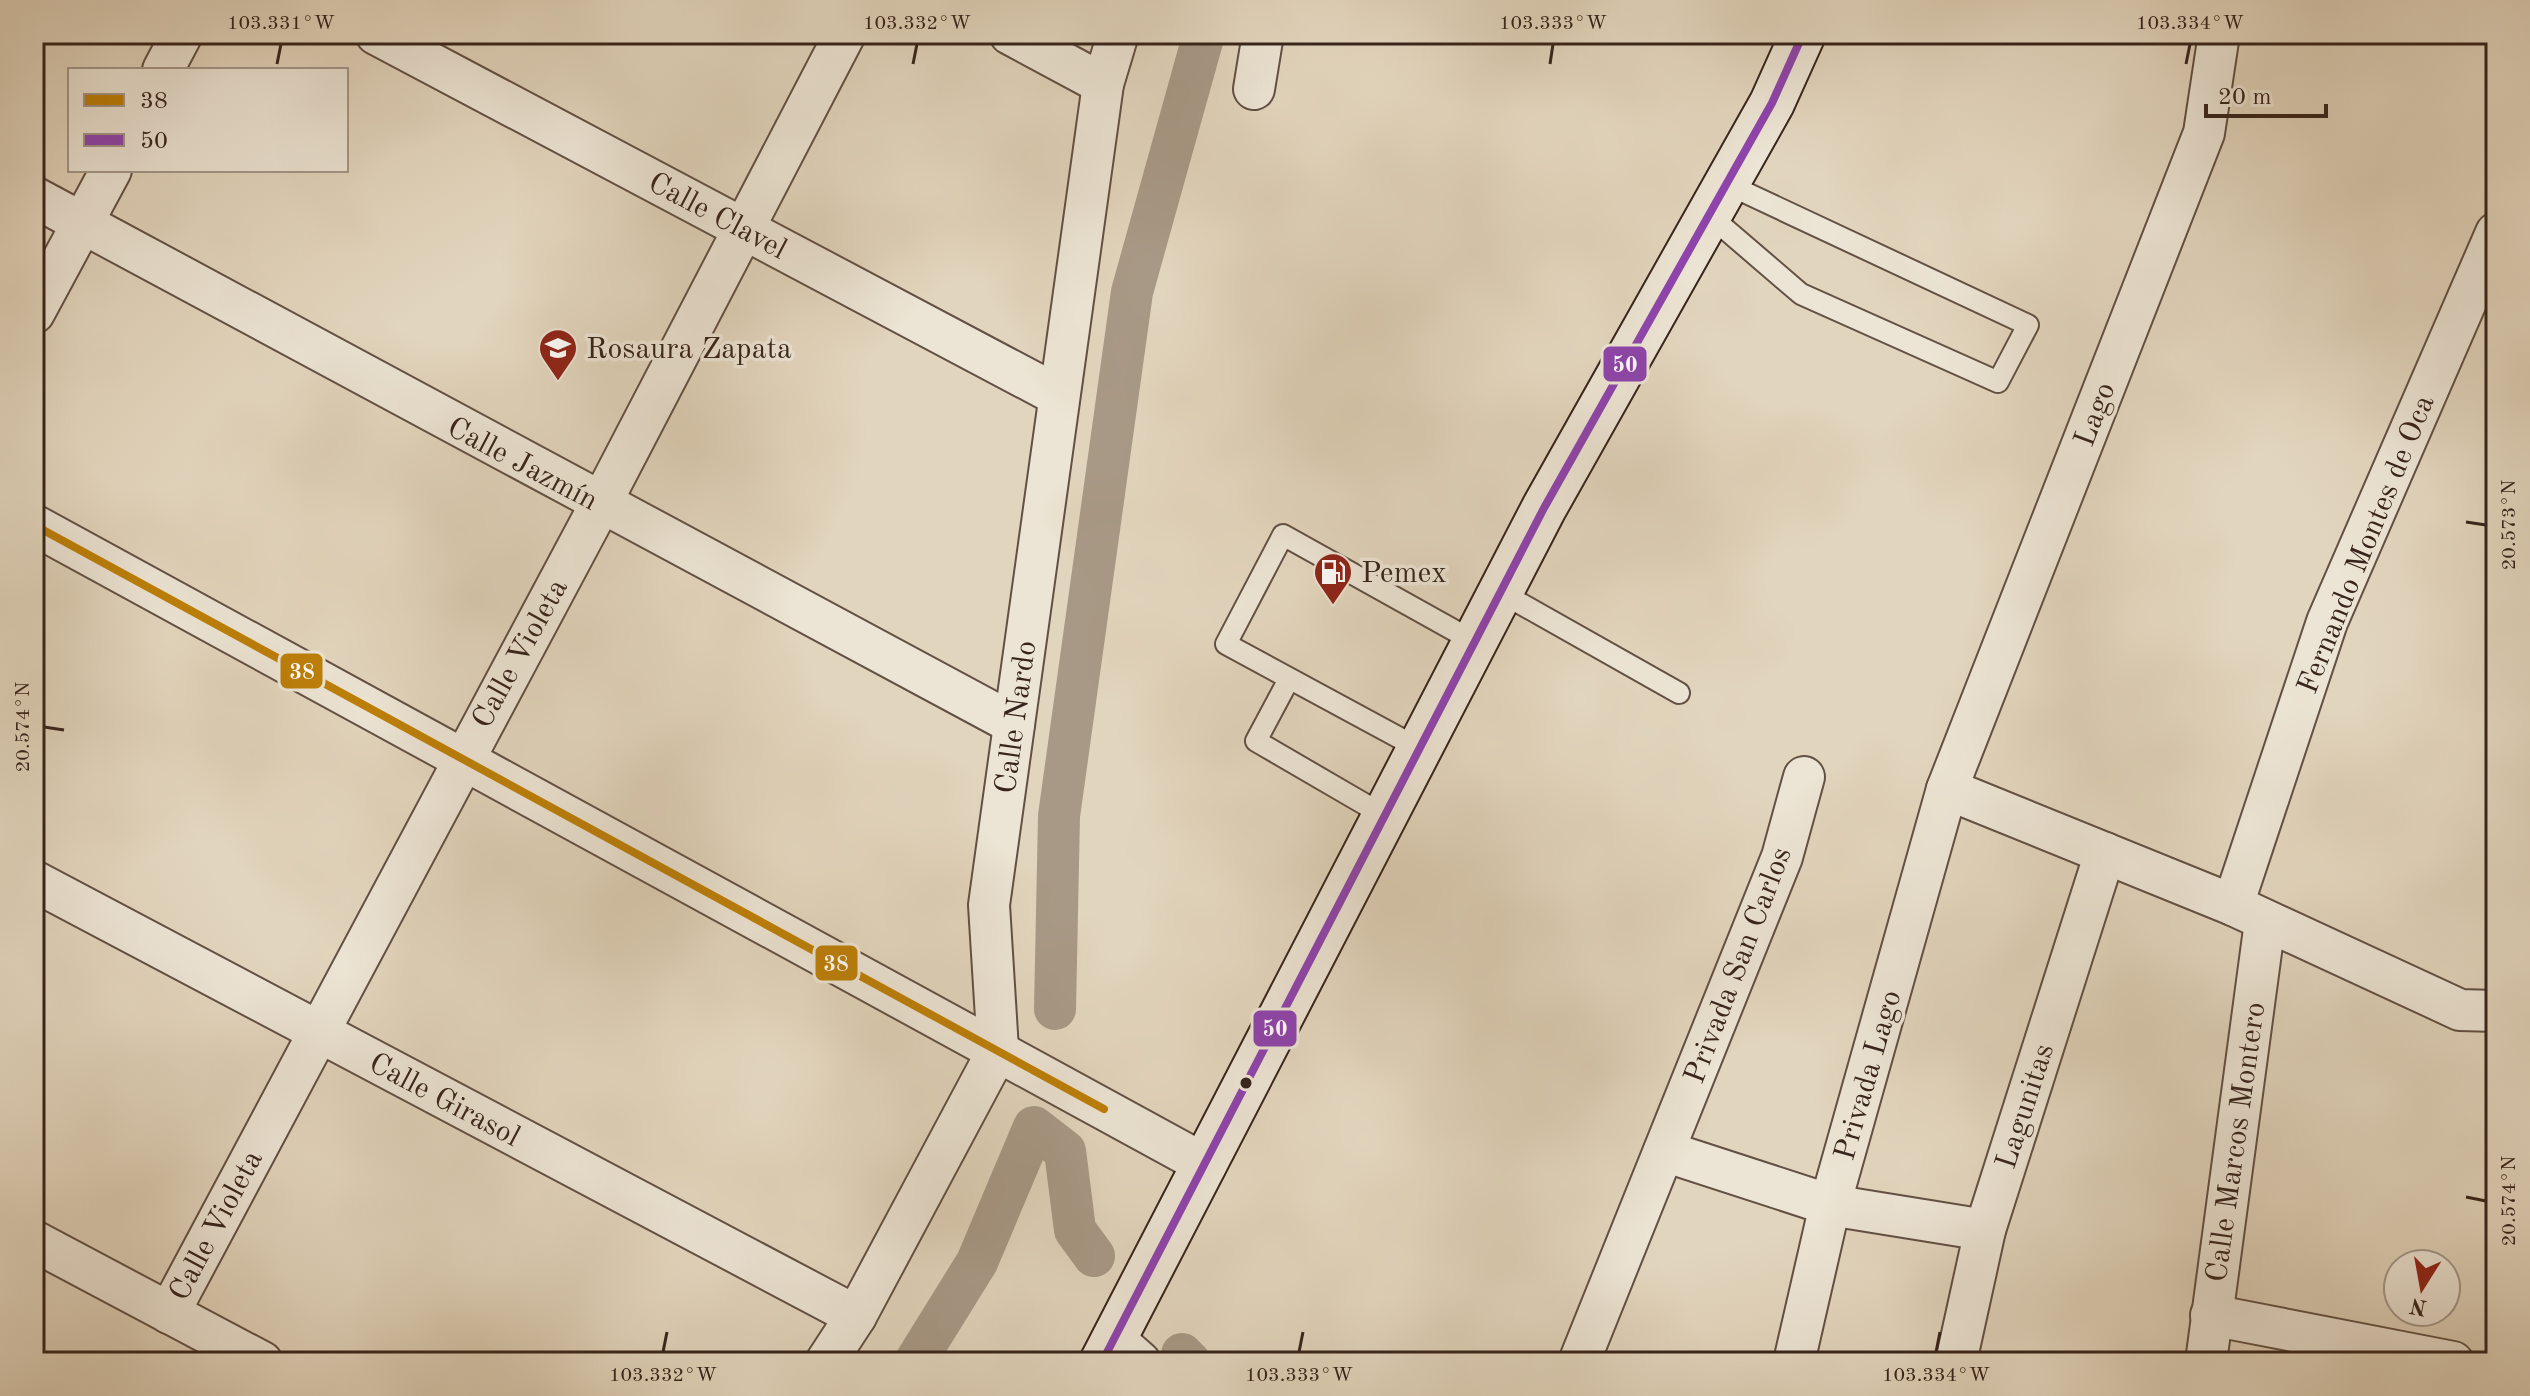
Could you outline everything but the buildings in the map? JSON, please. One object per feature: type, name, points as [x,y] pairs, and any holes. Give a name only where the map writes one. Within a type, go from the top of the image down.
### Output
[{"type":"main road","points":[[1119,1354],[1206,1165],[1500,592],[1772,103],[1803,34]]},
{"type":"street","points":[[164,68],[182,34]]},
{"type":"street","name":"Calle Clavel","points":[[376,34],[1059,396]]},
{"type":"street","name":"Calle Violeta","points":[[169,1313],[462,758],[600,505],[845,34]]},
{"type":"street","points":[[1010,34],[1103,84]]},
{"type":"street","name":"Calle Nardo","points":[[998,1050],[989,905],[1103,84],[1118,34]]},
{"type":"street","points":[[1254,89],[1263,34]]},
{"type":"street","name":"Lago","points":[[1947,789],[2204,133],[2219,34]]},
{"type":"street","points":[[34,313],[110,172]]},
{"type":"street","name":"Calle Jazmín","points":[[34,197],[600,505],[1014,724]]},
{"type":"street","name":"Fernando Montes de Oca","points":[[2249,913],[2327,622],[2496,233]]},
{"type":"street","points":[[34,525],[1206,1165]]},
{"type":"street","name":"Privada San Carlos","points":[[1579,1362],[1782,857],[1804,777]]},
{"type":"street","points":[[1947,789],[2249,913],[2460,1010],[2496,1011]]},
{"type":"street","name":"Privada Lago","points":[[1794,1362],[1830,1205],[1947,789]]},
{"type":"street","name":"Lagunitas","points":[[1956,1362],[1985,1230],[2105,853]]},
{"type":"street","name":"Calle Girasol","points":[[34,881],[856,1316]]},
{"type":"street","name":"Calle Marcos Montero","points":[[2206,1362],[2249,913]]},
{"type":"street","points":[[826,1362],[856,1316],[998,1050]]},
{"type":"street","points":[[1664,1151],[1830,1205],[1985,1230]]},
{"type":"street","points":[[34,1241],[262,1362]]},
{"type":"street","points":[[2211,1315],[2453,1362]]},
{"type":"lane","points":[[1718,199],[2028,325],[1998,382],[1801,294],[1718,199]]},
{"type":"lane","points":[[1420,749],[1226,644],[1283,535],[1475,642]]},
{"type":"lane","points":[[1500,592],[1679,693]]},
{"type":"lane","points":[[1289,679],[1256,741],[1385,816]]},
{"type":"waterway","points":[[1055,1009],[1059,816],[1132,292],[1204,34]]},
{"type":"waterway","points":[[915,1362],[977,1262],[1034,1127],[1065,1151],[1075,1230],[1094,1256]]},
{"type":"waterway","points":[[1182,1354],[1190,1362]]},
{"type":"transit line","name":"50","points":[[1102,1362],[1544,508],[1772,103],[1803,34]]},
{"type":"transit line","name":"38","points":[[34,525],[1104,1109]]},
{"type":"place","name":"Rosaura Zapata","points":[[558,382]]},
{"type":"place","name":"Pemex","points":[[1333,606]]}]
